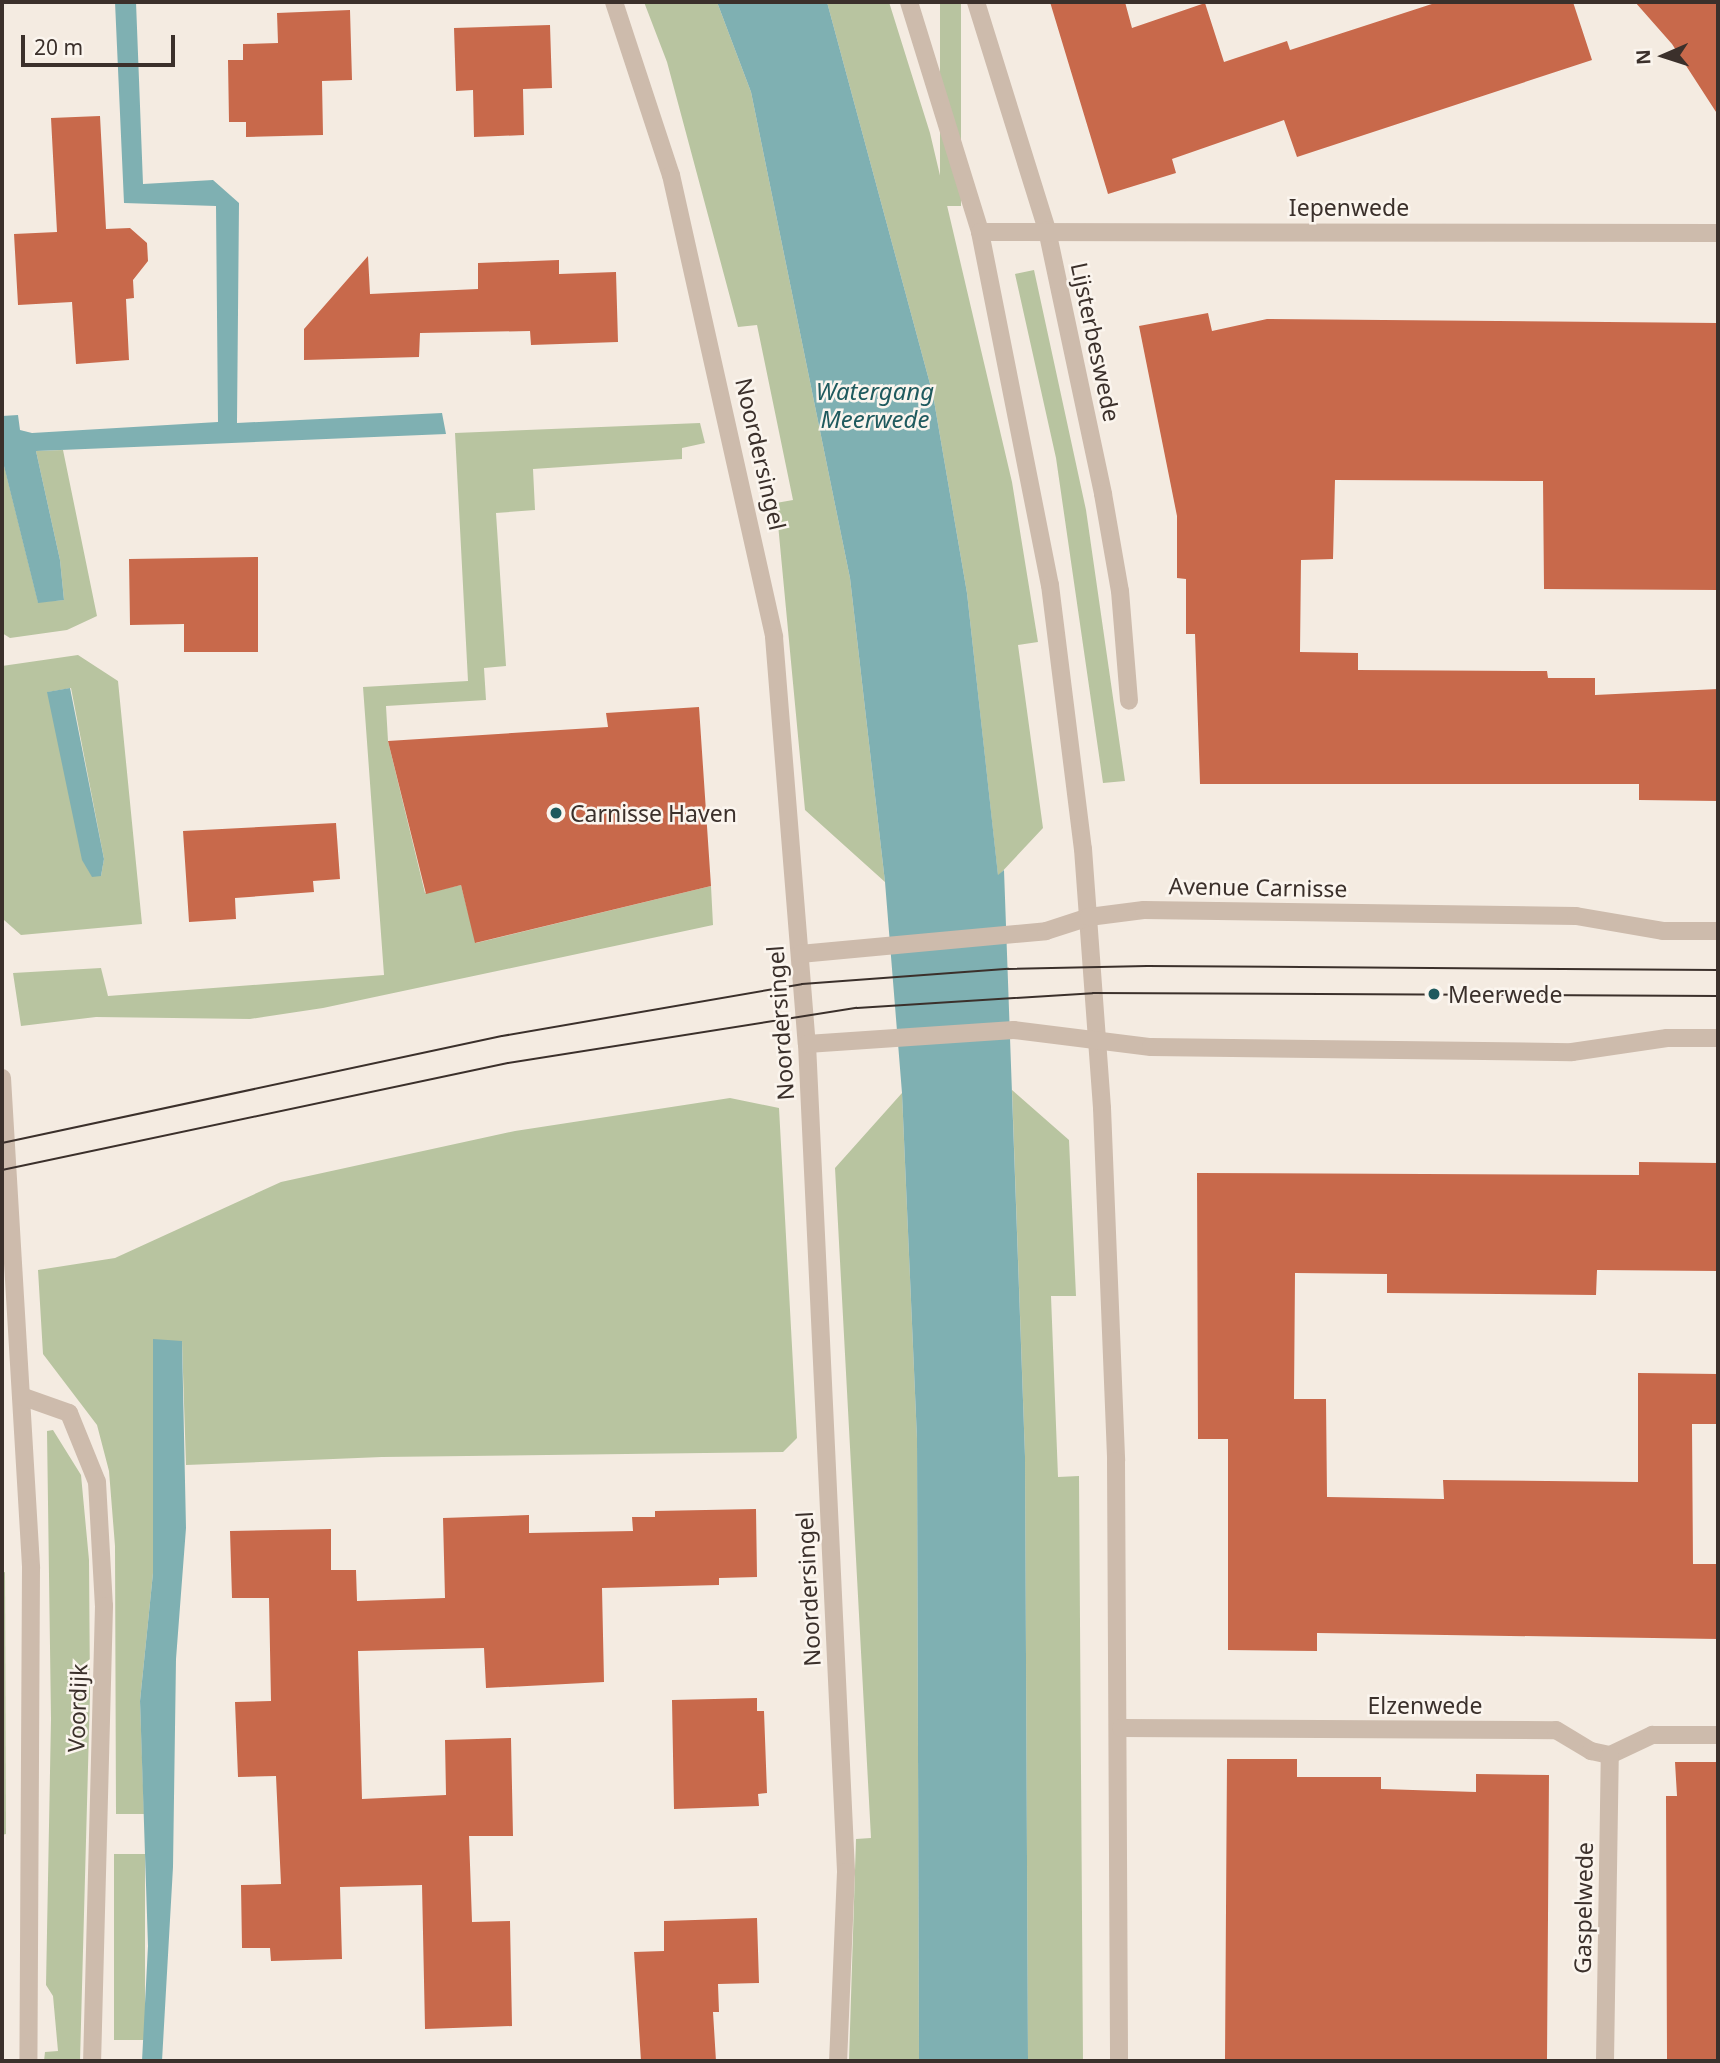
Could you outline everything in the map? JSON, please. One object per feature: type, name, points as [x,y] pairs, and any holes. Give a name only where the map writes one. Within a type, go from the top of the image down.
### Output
[{"type":"street","name":"Noordersingel","points":[[614,2],[671,175],[774,637],[807,1044],[846,1872],[838,2061]]},
{"type":"street","points":[[909,2],[980,232],[1050,585],[1089,917],[1098,1042],[1116,1461],[1121,1728],[1119,2061]]},
{"type":"street","name":"Lijsterbeswede","points":[[976,2],[1048,230],[1120,591],[1129,701]]},
{"type":"street","name":"Iepenwede","points":[[980,232],[1718,233]]},
{"type":"street","name":"Avenue Carnisse","points":[[800,954],[887,944],[1007,936],[1046,931],[1089,917],[1144,911],[1576,916],[1662,931],[1718,931]]},
{"type":"street","points":[[807,1044],[1014,1030],[1056,1032],[1098,1042],[1572,1052],[1667,1038],[1718,1038]]},
{"type":"street","name":"Voordijk","points":[[2,1078],[31,1568],[28,2061]]},
{"type":"street","name":"Voordijk","points":[[22,1396],[69,1413],[97,1482],[104,1606],[92,2061]]},
{"type":"street","name":"Elzenwede","points":[[1121,1728],[1556,1730],[1591,1751],[1610,1755]]},
{"type":"street","points":[[1610,1755],[1652,1735],[1718,1735]]},
{"type":"street","name":"Gaspelwede","points":[[1605,2061],[1610,1755]]},
{"type":"green space","points":[[644,2],[717,2],[751,92],[850,578],[885,882],[805,810],[776,503],[793,500],[757,325],[738,327],[667,62]]},
{"type":"green space","points":[[827,2],[889,2],[930,133],[1012,482],[1038,642],[1018,645],[1043,828],[998,876],[967,593],[933,395]]},
{"type":"green space","points":[[940,2],[961,2],[961,206],[940,206]]},
{"type":"green space","points":[[1034,270],[1086,510],[1125,781],[1103,783],[1056,458],[1015,274]]},
{"type":"green space","points":[[700,423],[705,443],[682,448],[682,459],[533,469],[535,510],[496,513],[506,666],[484,668],[486,700],[386,706],[388,741],[425,893],[461,885],[476,943],[711,886],[713,925],[323,1008],[250,1019],[96,1017],[21,1026],[13,973],[101,968],[108,996],[384,975],[363,687],[468,681],[455,433]]},
{"type":"green space","points":[[63,450],[97,616],[67,630],[10,638],[2,633],[2,457],[38,602],[64,600],[60,560],[36,451]]},
{"type":"green space","points":[[78,655],[118,681],[142,924],[21,935],[4,920],[2,666]],"holes":[[[71,688],[104,859],[101,876],[48,692]]]},
{"type":"green space","points":[[1012,1090],[1069,1140],[1076,1296],[1051,1296],[1058,1477],[1079,1476],[1083,2061],[1028,2061],[1025,1456]]},
{"type":"green space","points":[[902,1093],[917,1439],[919,2061],[849,2061],[856,1839],[871,1838],[835,1168]]},
{"type":"green space","points":[[730,1098],[779,1108],[797,1438],[783,1452],[382,1457],[186,1465],[182,1341],[155,1464],[153,1573],[140,1701],[144,1814],[116,1814],[115,1546],[109,1471],[97,1425],[43,1354],[38,1270],[115,1258],[281,1182],[515,1131]]},
{"type":"green space","points":[[53,1430],[81,1475],[89,1560],[90,1694],[80,2061],[44,2061],[45,2052],[58,2051],[53,1996],[46,1985],[51,1719],[47,1431]]},
{"type":"green space","points":[[5,1572],[6,1834],[2,1835],[2,1573]]},
{"type":"green space","points":[[114,1854],[145,1854],[145,2040],[114,2040]]},
{"type":"water","points":[[115,2],[136,2],[143,184],[213,180],[239,203],[237,423],[442,413],[446,434],[36,451],[60,560],[64,600],[38,603],[3,462],[2,416],[18,415],[20,430],[32,433],[218,422],[216,206],[124,203]]},
{"type":"water","name":"Watergang Meerwede","points":[[717,2],[827,2],[933,395],[967,593],[998,875],[1004,870],[1025,1456],[1028,2061],[919,2061],[917,1439],[902,1093],[885,882],[850,578],[751,92]]},
{"type":"water","points":[[70,688],[104,859],[101,876],[92,877],[82,860],[47,692]]},
{"type":"water","points":[[153,1339],[182,1341],[186,1528],[176,1659],[173,1867],[162,2061],[142,2061],[148,1946],[140,1701],[153,1573]]},
{"type":"building","points":[[1050,2],[1125,2],[1132,28],[1205,3],[1224,62],[1287,41],[1290,50],[1438,2],[1573,2],[1592,60],[1297,157],[1284,120],[1172,159],[1176,173],[1108,194]]},
{"type":"building","points":[[1635,2],[1718,2],[1718,115],[1672,44]]},
{"type":"building","points":[[350,10],[352,80],[322,81],[323,135],[246,137],[246,122],[229,122],[228,60],[243,60],[243,44],[278,43],[277,13]]},
{"type":"building","points":[[550,25],[552,88],[523,89],[524,135],[474,137],[473,90],[456,91],[454,28]]},
{"type":"building","points":[[100,116],[106,229],[130,228],[147,243],[148,261],[133,280],[134,298],[126,299],[129,360],[76,364],[72,302],[18,305],[14,234],[57,232],[51,118]]},
{"type":"building","points":[[368,256],[370,294],[478,289],[478,263],[559,260],[559,274],[616,272],[618,342],[531,345],[530,331],[420,333],[419,357],[304,360],[304,329]]},
{"type":"building","points":[[1208,313],[1212,331],[1267,319],[1718,323],[1718,590],[1544,589],[1543,481],[1335,480],[1333,559],[1301,560],[1300,652],[1358,653],[1358,670],[1547,671],[1548,678],[1595,678],[1595,695],[1718,689],[1718,801],[1639,800],[1639,784],[1200,784],[1195,634],[1186,634],[1186,579],[1177,578],[1177,516],[1139,326]]},
{"type":"building","points":[[258,557],[258,652],[184,652],[184,624],[130,625],[129,559]]},
{"type":"building","name":"Carnisse Haven","points":[[699,707],[711,886],[475,943],[461,885],[426,894],[388,741],[608,727],[606,713]]},
{"type":"building","points":[[336,823],[340,879],[313,881],[314,892],[235,898],[236,919],[189,922],[183,831]]},
{"type":"building","points":[[1639,1162],[1718,1163],[1718,1271],[1597,1270],[1596,1295],[1387,1293],[1387,1274],[1295,1273],[1294,1399],[1326,1399],[1327,1497],[1444,1499],[1443,1480],[1638,1482],[1638,1373],[1718,1374],[1718,1424],[1692,1424],[1693,1564],[1718,1564],[1718,1639],[1317,1633],[1317,1651],[1228,1650],[1228,1439],[1198,1439],[1197,1173],[1639,1175]]},
{"type":"building","points":[[756,1509],[757,1577],[719,1578],[719,1585],[602,1588],[604,1682],[486,1688],[484,1648],[358,1651],[362,1799],[446,1795],[445,1740],[511,1738],[513,1836],[469,1836],[472,1922],[510,1921],[512,2026],[425,2029],[422,1885],[340,1887],[342,1959],[271,1961],[270,1948],[242,1948],[241,1885],[281,1884],[276,1776],[238,1777],[235,1702],[271,1701],[269,1598],[232,1598],[230,1531],[331,1529],[331,1570],[356,1570],[357,1601],[445,1598],[443,1518],[529,1515],[529,1533],[633,1531],[632,1517],[655,1517],[655,1511]]},
{"type":"building","points":[[757,1698],[757,1711],[764,1711],[767,1793],[758,1794],[759,1806],[674,1809],[672,1700]]},
{"type":"building","points":[[1227,1759],[1297,1759],[1297,1777],[1381,1777],[1381,1789],[1476,1792],[1476,1774],[1549,1775],[1547,2061],[1225,2061]]},
{"type":"building","points":[[1675,1762],[1718,1762],[1718,2061],[1667,2061],[1666,1796],[1677,1796]]},
{"type":"building","points":[[757,1918],[759,1983],[718,1984],[719,2012],[713,2012],[716,2061],[641,2061],[634,1952],[664,1951],[664,1921]]},
{"type":"tram line","points":[[2,1143],[502,1036],[802,984],[1008,969],[1147,966],[1718,970]]},
{"type":"tram line","points":[[2,1170],[508,1063],[857,1008],[1093,993],[1718,996]]},
{"type":"place","name":"Carnisse Haven","points":[[556,813]]},
{"type":"place","name":"Meerwede","points":[[1434,994]]}]
